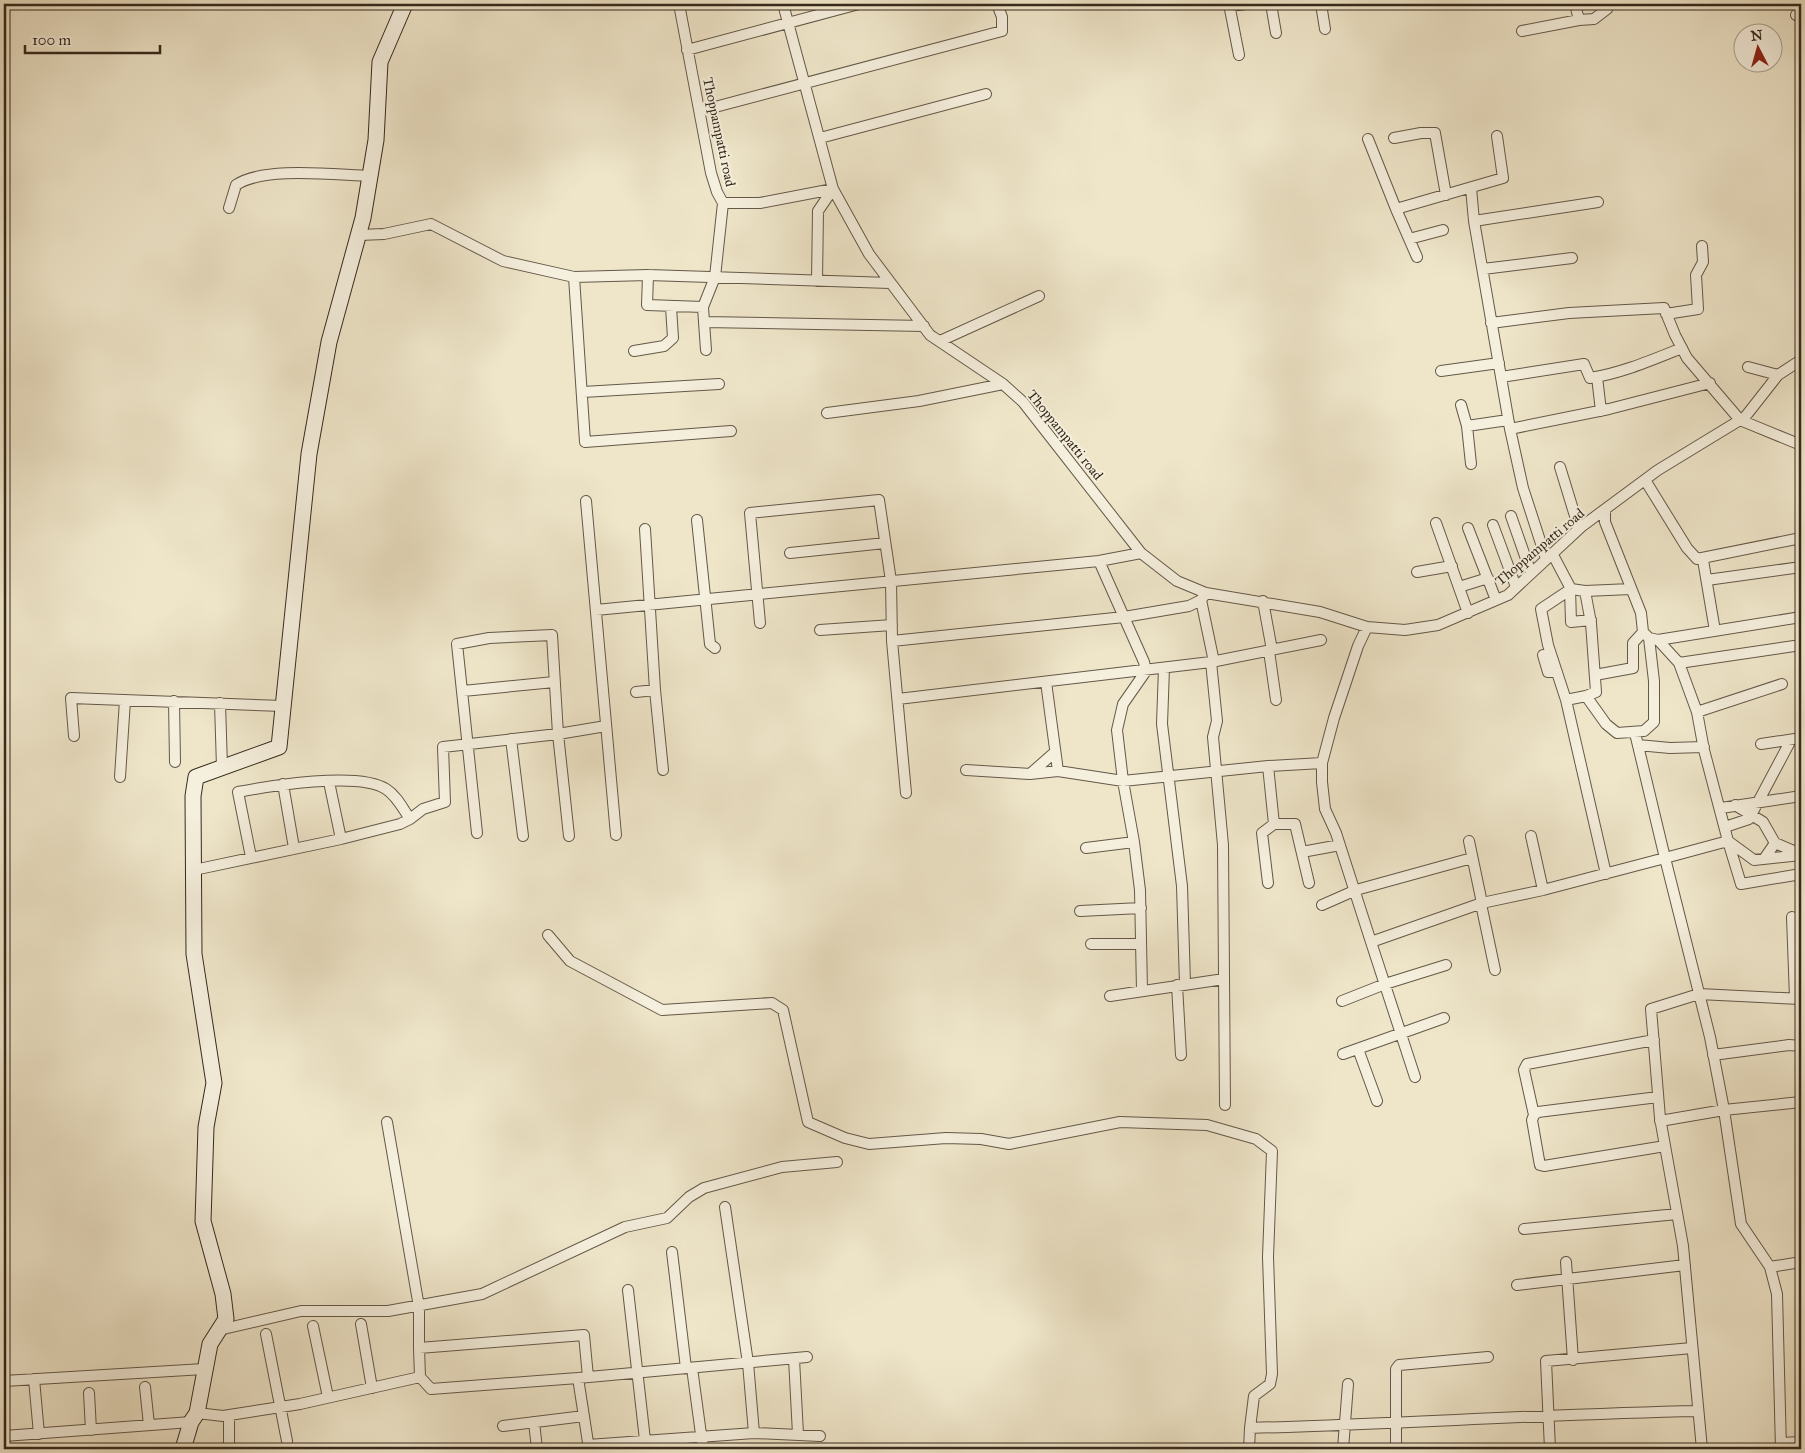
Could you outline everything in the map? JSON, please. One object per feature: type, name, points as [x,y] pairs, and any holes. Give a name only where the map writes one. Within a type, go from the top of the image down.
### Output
[{"type":"street","points":[[183,1449],[194,1417],[210,1344],[226,1318],[223,1294],[203,1221],[206,1128],[214,1083],[194,954],[193,796],[196,777],[278,747],[309,454],[329,342],[359,235],[370,176],[376,140],[380,62],[405,4]]},
{"type":"street","name":"Thoppampatti road","points":[[679,4],[711,173],[716,192],[723,203],[760,203],[833,189],[869,254],[930,335],[1003,384],[1022,402],[1141,553],[1177,581],[1204,596],[1263,601],[1320,612],[1367,627],[1413,629],[1438,625],[1508,595],[1579,529],[1645,480],[1740,420],[1764,395],[1778,374]]},
{"type":"street","points":[[783,4],[833,189],[818,211],[816,281]]},
{"type":"street","points":[[687,50],[788,24],[844,6],[859,4]]},
{"type":"street","points":[[700,111],[1002,31],[1002,17],[998,4]]},
{"type":"street","points":[[1239,55],[1229,5],[1246,4]]},
{"type":"street","points":[[1271,4],[1276,33]]},
{"type":"street","points":[[1321,4],[1325,29]]},
{"type":"street","points":[[1575,4],[1579,20]]},
{"type":"street","points":[[1522,31],[1594,19],[1607,9],[1606,4]]},
{"type":"street","points":[[820,138],[986,94]]},
{"type":"street","points":[[1394,138],[1421,133],[1435,133],[1446,194]]},
{"type":"street","points":[[1396,209],[1503,178],[1497,136]]},
{"type":"street","points":[[1368,139],[1416,257]]},
{"type":"street","points":[[229,208],[236,185],[245,178],[275,173],[370,176]]},
{"type":"street","points":[[1471,188],[1474,221],[1491,323],[1509,425],[1523,488],[1549,556],[1571,589],[1571,622],[1591,620]]},
{"type":"street","points":[[1474,221],[1598,202]]},
{"type":"street","points":[[706,350],[703,307],[715,277],[723,203]]},
{"type":"street","points":[[359,235],[384,234],[431,224],[502,261],[574,277],[648,275],[890,283]]},
{"type":"street","points":[[1409,239],[1443,230]]},
{"type":"street","points":[[1666,314],[1698,309],[1696,275],[1702,262],[1702,246]]},
{"type":"street","points":[[1483,269],[1572,258]]},
{"type":"street","points":[[648,275],[647,305],[703,307]]},
{"type":"street","points":[[574,277],[586,442],[731,431]]},
{"type":"street","points":[[940,341],[1039,296]]},
{"type":"street","points":[[634,351],[664,346],[673,338],[671,307]]},
{"type":"street","points":[[1491,323],[1569,313],[1664,308],[1687,358],[1740,420],[1801,445]]},
{"type":"street","points":[[704,322],[924,326]]},
{"type":"street","points":[[1501,377],[1584,364],[1590,378],[1598,377],[1645,363],[1682,348]]},
{"type":"street","points":[[1748,367],[1778,374],[1801,360]]},
{"type":"street","points":[[1441,371],[1499,363]]},
{"type":"street","points":[[1598,377],[1601,411]]},
{"type":"street","points":[[1467,426],[1509,425],[1601,411],[1710,383]]},
{"type":"street","points":[[583,392],[719,384]]},
{"type":"street","points":[[827,413],[919,401],[1003,384]]},
{"type":"street","points":[[1461,405],[1467,426],[1470,464]]},
{"type":"street","points":[[1560,467],[1579,529]]},
{"type":"street","points":[[1645,480],[1687,548],[1698,559],[1703,560],[1801,538]]},
{"type":"street","points":[[760,623],[750,514],[879,500],[890,581],[892,640],[906,793]]},
{"type":"street","points":[[586,502],[616,835]]},
{"type":"street","points":[[1586,696],[1606,724],[1617,733],[1644,731],[1654,722],[1654,681],[1650,637],[1605,522],[1605,511]]},
{"type":"street","points":[[1511,516],[1531,573]]},
{"type":"street","points":[[697,520],[710,644],[716,648]]},
{"type":"street","points":[[1436,523],[1468,613]]},
{"type":"street","points":[[1493,525],[1516,587]]},
{"type":"street","points":[[1468,528],[1496,600]]},
{"type":"street","points":[[645,529],[655,690],[663,770]]},
{"type":"street","points":[[790,553],[885,543]]},
{"type":"street","points":[[596,610],[1098,561],[1141,553]]},
{"type":"street","points":[[1703,560],[1715,630]]},
{"type":"street","points":[[1098,561],[1146,671]]},
{"type":"street","points":[[1416,572],[1452,566]]},
{"type":"street","points":[[1707,580],[1801,567]]},
{"type":"street","points":[[1459,587],[1488,578]]},
{"type":"street","points":[[1606,874],[1566,700],[1548,645],[1540,609],[1571,589],[1585,591],[1631,589]]},
{"type":"street","points":[[1566,700],[1596,692],[1591,620],[1585,591]]},
{"type":"street","points":[[892,640],[1124,617],[1189,606],[1204,596],[1218,721],[1213,737],[1223,845],[1225,1104]]},
{"type":"street","points":[[1263,601],[1276,700]]},
{"type":"street","points":[[1595,675],[1633,668],[1633,642],[1650,637],[1715,630],[1801,616]]},
{"type":"street","points":[[820,630],[892,625]]},
{"type":"street","points":[[1367,627],[1358,646],[1322,763],[1325,809],[1356,890],[1415,1077]]},
{"type":"street","points":[[477,833],[457,644],[489,638],[552,635],[558,734],[569,836]]},
{"type":"street","points":[[1650,637],[1679,664],[1697,712],[1728,841],[1741,884],[1801,874]]},
{"type":"street","points":[[898,699],[1212,662],[1321,640]]},
{"type":"street","points":[[1679,664],[1801,645]]},
{"type":"street","points":[[1543,655],[1548,672],[1557,672]]},
{"type":"street","points":[[1164,668],[1162,724],[1166,775],[1182,886],[1181,1055]]},
{"type":"street","points":[[1142,991],[1140,908],[1134,842],[1123,781],[1117,730],[1123,704],[1146,671]]},
{"type":"street","points":[[463,691],[554,682]]},
{"type":"street","points":[[1046,682],[1058,771]]},
{"type":"street","points":[[1697,712],[1782,684]]},
{"type":"street","points":[[636,692],[655,690]]},
{"type":"street","points":[[74,736],[71,698],[283,706]]},
{"type":"street","points":[[120,777],[125,700]]},
{"type":"street","points":[[174,701],[175,762]]},
{"type":"street","points":[[220,703],[222,767]]},
{"type":"street","points":[[194,870],[341,839],[410,820],[423,808],[445,802],[443,748],[558,734],[606,726]]},
{"type":"street","points":[[1635,733],[1700,994],[1724,1110],[1741,1224],[1770,1268],[1777,1294],[1781,1446],[1801,1442]]},
{"type":"street","points":[[511,739],[523,836]]},
{"type":"street","points":[[1761,744],[1796,739]]},
{"type":"street","points":[[1725,827],[1748,819],[1796,739]]},
{"type":"street","points":[[1638,745],[1670,748],[1704,747]]},
{"type":"street","points":[[1030,774],[1055,752]]},
{"type":"street","points":[[966,770],[1030,774],[1058,771],[1123,781],[1166,775],[1322,763]]},
{"type":"street","points":[[1268,766],[1274,824]]},
{"type":"street","points":[[329,782],[341,839]]},
{"type":"street","points":[[251,858],[238,792],[283,784],[370,782],[386,789],[400,802],[410,820]]},
{"type":"street","points":[[283,784],[294,848]]},
{"type":"street","points":[[1721,808],[1801,796]]},
{"type":"street","points":[[1735,805],[1750,816],[1763,822],[1775,843],[1801,855]]},
{"type":"street","points":[[1268,883],[1262,833],[1274,824],[1295,824],[1309,882]]},
{"type":"street","points":[[1531,836],[1543,890]]},
{"type":"street","points":[[1469,841],[1495,970]]},
{"type":"street","points":[[1371,942],[1481,904],[1606,874],[1728,841]]},
{"type":"street","points":[[1728,841],[1754,860],[1801,855]]},
{"type":"street","points":[[1086,848],[1134,842]]},
{"type":"street","points":[[1764,859],[1775,843]]},
{"type":"street","points":[[1302,852],[1340,844]]},
{"type":"street","points":[[1322,905],[1356,890],[1472,858]]},
{"type":"street","points":[[1080,911],[1140,908]]},
{"type":"street","points":[[1702,1449],[1685,1265],[1660,1121],[1651,1009],[1700,994],[1798,998],[1797,946],[1792,917]]},
{"type":"street","points":[[548,935],[570,961],[662,1010],[772,1003],[783,1010],[808,1122],[845,1138],[869,1144],[946,1138],[981,1139],[1009,1144],[1120,1122],[1207,1125],[1256,1139],[1272,1151],[1268,1257],[1272,1374],[1270,1384],[1254,1396],[1250,1428],[1250,1449]]},
{"type":"street","points":[[1091,944],[1141,944]]},
{"type":"street","points":[[1342,1001],[1385,984],[1446,965]]},
{"type":"street","points":[[1110,996],[1224,979]]},
{"type":"street","points":[[1343,1054],[1444,1018]]},
{"type":"street","points":[[1654,1040],[1527,1064],[1524,1070],[1534,1115],[1532,1120],[1540,1165],[1544,1166],[1665,1146]]},
{"type":"street","points":[[1713,1055],[1801,1046]]},
{"type":"street","points":[[1358,1049],[1377,1100]]},
{"type":"street","points":[[1534,1115],[1538,1112],[1658,1097]]},
{"type":"street","points":[[1660,1121],[1724,1110],[1801,1102]]},
{"type":"street","points":[[387,1122],[419,1307],[418,1348],[420,1377],[430,1388],[583,1378],[807,1357]]},
{"type":"street","points":[[219,1330],[301,1311],[388,1311],[419,1307],[482,1294],[625,1228],[667,1218],[688,1197],[704,1188],[782,1167],[837,1162]]},
{"type":"street","points":[[725,1207],[748,1363],[754,1433]]},
{"type":"street","points":[[1524,1229],[1677,1214]]},
{"type":"street","points":[[672,1252],[703,1449]]},
{"type":"street","points":[[1566,1262],[1573,1360]]},
{"type":"street","points":[[1770,1268],[1801,1262]]},
{"type":"street","points":[[1517,1285],[1685,1265]]},
{"type":"street","points":[[628,1290],[645,1440]]},
{"type":"street","points":[[361,1324],[372,1388]]},
{"type":"street","points":[[313,1326],[328,1397]]},
{"type":"street","points":[[266,1334],[287,1441]]},
{"type":"street","points":[[418,1348],[584,1335],[584,1416],[588,1447],[645,1440],[754,1433],[820,1436]]},
{"type":"street","points":[[1550,1449],[1546,1361],[1692,1348]]},
{"type":"street","points":[[1396,1449],[1396,1369],[1399,1366],[1488,1357]]},
{"type":"street","points":[[794,1358],[798,1434]]},
{"type":"street","points":[[4,1381],[204,1368]]},
{"type":"street","points":[[4,1436],[149,1425],[194,1417],[228,1415],[280,1407],[420,1377]]},
{"type":"street","points":[[34,1379],[39,1434]]},
{"type":"street","points":[[1343,1449],[1348,1384]]},
{"type":"street","points":[[145,1386],[149,1425]]},
{"type":"street","points":[[89,1393],[91,1430]]},
{"type":"street","points":[[1250,1428],[1345,1426],[1548,1414],[1698,1411]]},
{"type":"street","points":[[228,1415],[229,1449]]},
{"type":"street","points":[[503,1426],[584,1416]]},
{"type":"street","points":[[534,1422],[537,1449]]}]
